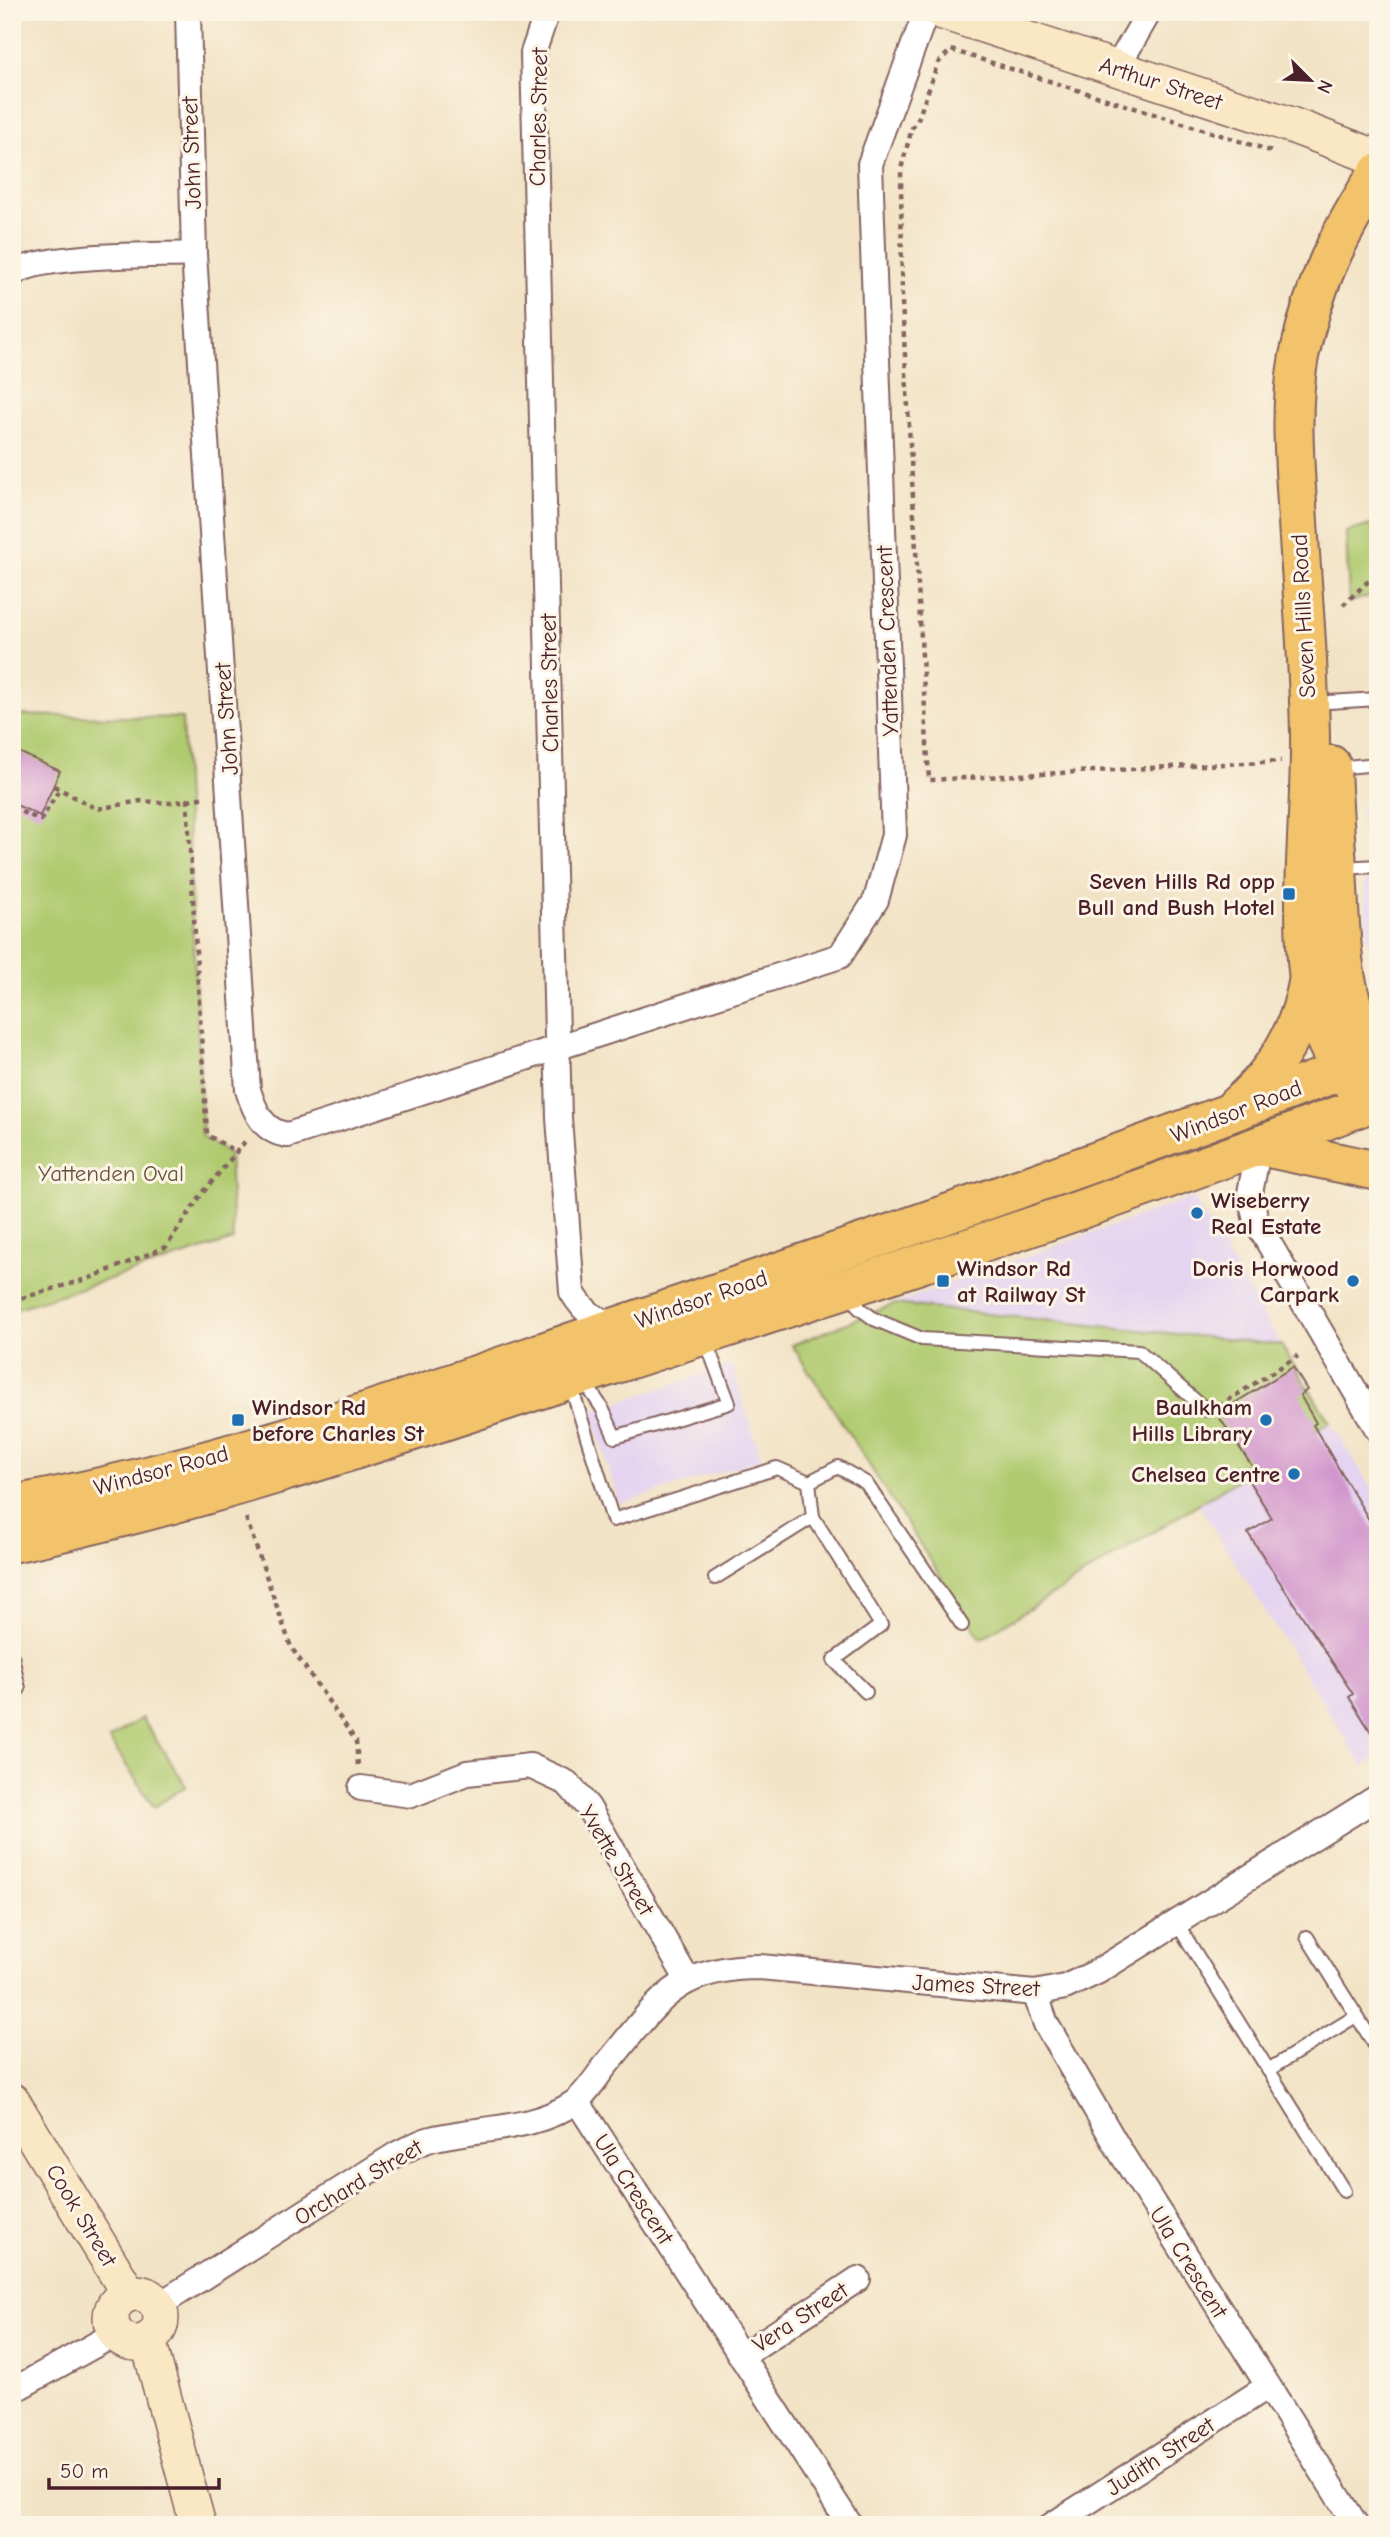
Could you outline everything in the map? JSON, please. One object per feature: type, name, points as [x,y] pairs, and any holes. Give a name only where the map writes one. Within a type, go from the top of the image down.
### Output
[{"type":"main road","name":"Arthur Street","points":[[943,12],[1291,125],[1378,158]]},
{"type":"main road","name":"Seven Hills Road","points":[[1375,1105],[1340,1070],[1317,1019],[1309,980],[1305,870],[1310,738],[1293,435],[1299,359],[1317,287],[1332,247],[1378,173]]},
{"type":"main road","name":"Seven Hills Road","points":[[1377,1057],[1356,1015],[1345,983],[1340,946],[1314,439],[1320,371],[1334,309],[1360,244],[1378,214]]},
{"type":"main road","points":[[1224,1117],[1277,1063],[1304,1007],[1309,980]]},
{"type":"main road","name":"Windsor Road","points":[[12,1505],[152,1474],[367,1414],[1224,1117],[1377,1057]]},
{"type":"main road","name":"Windsor Road","points":[[12,1543],[147,1511],[235,1486],[575,1378],[850,1287],[1375,1105]]},
{"type":"main road","points":[[1259,1146],[1378,1171]]},
{"type":"main road","name":"Cook Street","points":[[12,2101],[142,2297]]},
{"type":"main road","points":[[142,2297],[160,2309],[160,2327],[134,2339],[198,2525]]},
{"type":"street","name":"John Street","points":[[188,12],[194,254],[231,793],[248,1090],[263,1123]]},
{"type":"street","name":"Charles Street","points":[[547,12],[533,53],[551,1052],[572,1292],[583,1310],[597,1321],[622,1325]]},
{"type":"street","name":"Yattenden Crescent","points":[[551,1052],[840,956],[876,900],[894,835],[870,164],[926,12]]},
{"type":"street","points":[[1116,69],[1149,12]]},
{"type":"street","points":[[12,275],[38,264],[62,260],[194,254]]},
{"type":"street","points":[[263,1123],[274,1133],[288,1135],[301,1132],[551,1052]]},
{"type":"street","points":[[1259,1146],[1250,1204],[1272,1248],[1374,1415]]},
{"type":"street","name":"Yvette Street","points":[[361,1788],[411,1795],[467,1773],[530,1766],[567,1783],[588,1807],[687,1979]]},
{"type":"street","name":"James Street","points":[[577,2101],[660,2000],[687,1979],[725,1967],[1035,1993],[1065,1987],[1097,1972],[1378,1797]]},
{"type":"street","name":"Ula Crescent","points":[[1035,1993],[1046,2024],[1071,2068],[1267,2387],[1356,2525]]},
{"type":"street","name":"Ula Crescent","points":[[577,2101],[850,2525]]},
{"type":"street","name":"Orchard Street","points":[[142,2297],[170,2298],[397,2154],[428,2139],[519,2124],[551,2114],[577,2101]]},
{"type":"street","name":"Vera Street","points":[[743,2355],[858,2279]]},
{"type":"street","points":[[12,2391],[104,2340],[134,2339]]},
{"type":"street","name":"Judith Street","points":[[1052,2525],[1267,2387]]},
{"type":"lane","points":[[1329,702],[1378,699]]},
{"type":"lane","points":[[1331,768],[1378,764]]},
{"type":"lane","points":[[1337,868],[1378,866]]},
{"type":"lane","points":[[850,1287],[859,1308],[874,1319],[922,1339],[1139,1351],[1206,1410]]},
{"type":"lane","points":[[575,1378],[602,1408],[615,1437],[729,1403],[704,1336]]},
{"type":"lane","points":[[575,1378],[613,1521],[776,1468],[810,1482]]},
{"type":"lane","points":[[810,1482],[838,1467],[866,1483],[962,1625]]},
{"type":"lane","points":[[810,1482],[813,1517],[881,1625],[834,1660],[866,1692]]},
{"type":"lane","points":[[715,1578],[813,1517]]},
{"type":"lane","points":[[12,1656],[19,1689],[12,1691]]},
{"type":"lane","points":[[1176,1922],[1345,2191]]},
{"type":"lane","points":[[1307,1937],[1378,2050]]},
{"type":"lane","points":[[1268,2070],[1356,2016]]},
{"type":"path","points":[[1277,153],[951,50],[938,62],[918,122],[912,128],[901,169],[902,302],[929,780],[1289,760]]},
{"type":"path","points":[[1343,605],[1378,572]]},
{"type":"path","points":[[12,808],[41,821],[57,788],[97,809],[140,801],[170,803],[231,793]]},
{"type":"path","points":[[187,799],[207,1135],[235,1151]]},
{"type":"path","points":[[12,1301],[90,1278],[166,1247],[235,1151],[263,1123]]},
{"type":"path","points":[[1206,1410],[1213,1410],[1298,1356]]},
{"type":"path","points":[[246,1518],[291,1647],[356,1741],[361,1788]]},
{"type":"shaded area","points":[[1378,803],[1378,965],[1367,934],[1361,808]]},
{"type":"shaded area","points":[[1193,1197],[1281,1345],[894,1304]]},
{"type":"shaded area","points":[[732,1365],[761,1459],[619,1504],[591,1411]]},
{"type":"shaded area","points":[[1330,1422],[1378,1498],[1378,1757],[1363,1766],[1198,1504]]},
{"type":"green space","points":[[1378,523],[1378,594],[1349,602],[1346,532]]},
{"type":"green space","name":"Yattenden Oval","points":[[12,715],[182,718],[203,1137],[229,1153],[233,1240],[12,1310]]},
{"type":"green space","points":[[894,1304],[1281,1345],[1330,1422],[981,1639],[792,1345]]},
{"type":"green space","points":[[142,1718],[186,1786],[154,1807],[109,1739]]},
{"type":"building","points":[[12,749],[60,771],[40,816],[12,803]]},
{"type":"building","points":[[1293,1367],[1307,1390],[1300,1395],[1316,1423],[1313,1425],[1378,1535],[1378,1743],[1349,1697],[1353,1694],[1248,1533],[1272,1518],[1245,1475],[1254,1469],[1217,1414]]},
{"type":"place","name":"Seven Hills Rd opp Bull and Bush Hotel","points":[[1289,894]]},
{"type":"place","name":"Wiseberry Real Estate","points":[[1197,1213]]},
{"type":"place","name":"Windsor Rd at Railway St","points":[[943,1281]]},
{"type":"place","name":"Doris Horwood Carpark","points":[[1353,1281]]},
{"type":"place","name":"Windsor Rd before Charles St","points":[[238,1420]]},
{"type":"place","name":"Baulkham Hills Library","points":[[1266,1420]]},
{"type":"place","name":"Chelsea Centre","points":[[1294,1474]]}]
